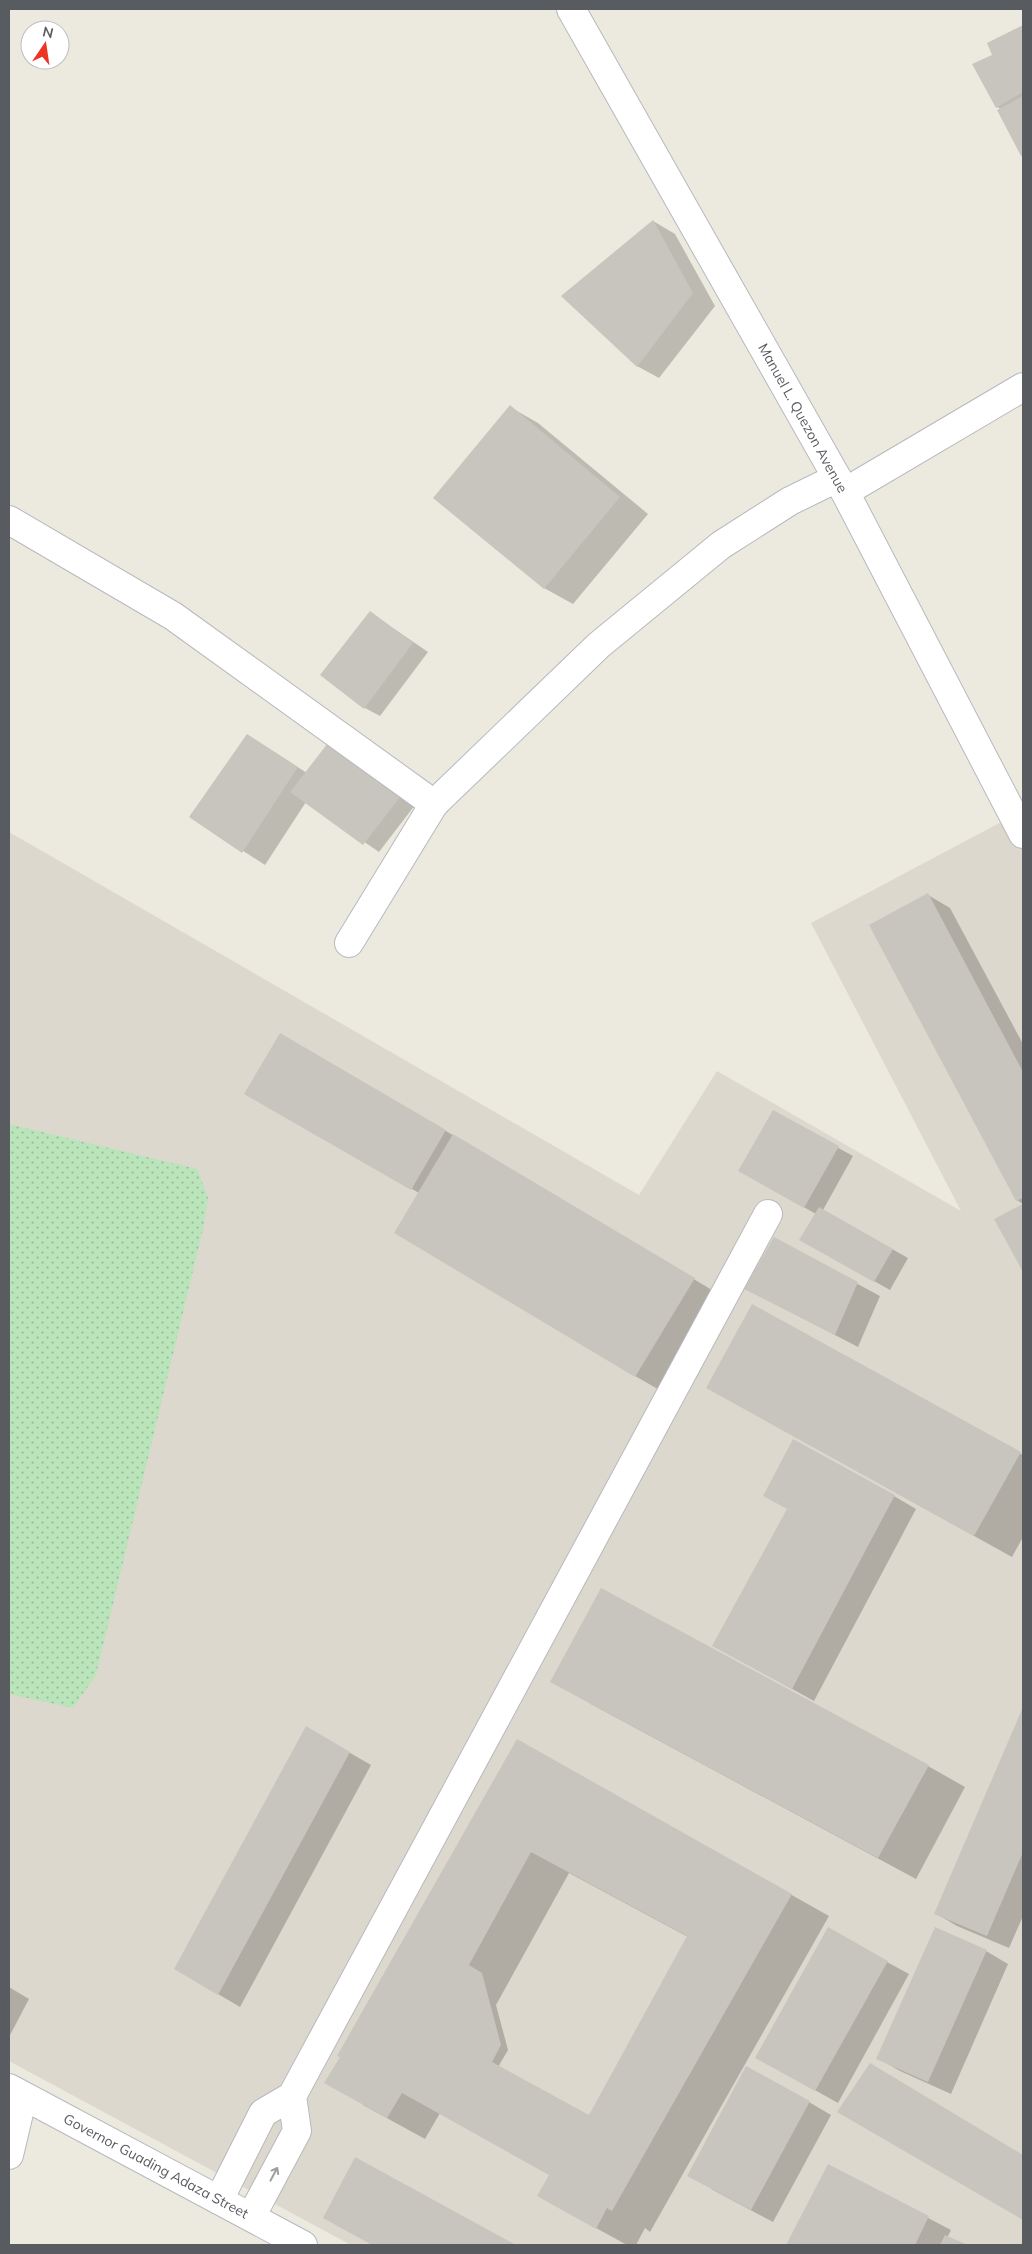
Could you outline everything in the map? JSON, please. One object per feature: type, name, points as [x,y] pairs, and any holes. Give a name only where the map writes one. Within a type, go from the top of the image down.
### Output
[{"type":"street","name":"Manuel L. Quezon Avenue","points":[[571,9],[841,485],[1023,834]]},
{"type":"street","points":[[349,943],[434,804],[599,646],[721,545],[790,501],[841,485],[1023,387]]},
{"type":"street","points":[[9,520],[173,616],[434,804]]},
{"type":"street","points":[[219,2200],[263,2113],[292,2096],[768,1214]]},
{"type":"street","points":[[9,2155],[16,2092]]},
{"type":"street","name":"Governor Guading Adaza Street","points":[[16,2092],[303,2245]]},
{"type":"street","points":[[251,2217],[297,2131],[292,2096]]},
{"type":"shaded area","points":[[1007,819],[1023,849],[1023,2245],[351,2245],[9,2061],[9,832],[639,1195],[717,1071],[961,1211],[811,923]]},
{"type":"green space","points":[[9,1124],[197,1169],[208,1198],[203,1229],[96,1675],[73,1708],[9,1694]]},
{"type":"building","points":[[1023,25],[1023,92],[996,108],[972,64],[992,55],[987,43]]},
{"type":"building","points":[[1023,96],[1023,155],[1021,156],[997,110]]},
{"type":"building","points":[[653,220],[693,293],[637,367],[561,296]]},
{"type":"building","points":[[510,405],[620,497],[544,589],[433,498]]},
{"type":"building","points":[[370,611],[413,643],[364,709],[320,675]]},
{"type":"building","points":[[247,734],[298,767],[242,853],[189,817]]},
{"type":"building","points":[[328,743],[401,796],[363,845],[290,792]]},
{"type":"building","points":[[928,893],[1023,1072],[1023,1198],[1016,1201],[869,925]]},
{"type":"building","points":[[280,1033],[446,1130],[411,1190],[244,1094]]},
{"type":"building","points":[[773,1110],[839,1146],[804,1208],[738,1171]]},
{"type":"building","points":[[453,1134],[695,1278],[635,1377],[394,1233]]},
{"type":"building","points":[[1023,1204],[1023,1272],[994,1219]]},
{"type":"building","points":[[819,1207],[893,1249],[874,1282],[799,1240]]},
{"type":"building","points":[[774,1237],[858,1282],[835,1335],[744,1289]]},
{"type":"building","points":[[752,1304],[1021,1452],[974,1536],[706,1388]]},
{"type":"building","points":[[793,1439],[895,1495],[792,1689],[712,1646],[787,1509],[763,1496]]},
{"type":"building","points":[[601,1588],[929,1765],[878,1858],[550,1682]]},
{"type":"building","points":[[1023,1707],[1023,1852],[987,1936],[934,1914]]},
{"type":"building","points":[[306,1726],[350,1752],[218,1995],[174,1969]]},
{"type":"building","points":[[517,1739],[792,1894],[612,2211],[607,2208],[596,2229],[537,2196],[549,2175],[402,2093],[387,2118],[324,2083],[340,2057],[337,2056]],"holes":[[[531,1852],[687,1936],[589,2115],[492,2062],[501,2045],[482,1973],[469,1965]]]},
{"type":"building","points":[[828,1927],[888,1961],[815,2091],[755,2058]]},
{"type":"building","points":[[935,1927],[987,1950],[928,2082],[876,2059]]},
{"type":"building","points":[[870,2063],[1023,2155],[1023,2220],[837,2112]]},
{"type":"building","points":[[746,2066],[810,2101],[751,2210],[687,2176]]},
{"type":"building","points":[[355,2157],[516,2245],[372,2245],[323,2218]]},
{"type":"building","points":[[828,2164],[929,2216],[915,2245],[786,2245]]},
{"type":"building","points":[[945,2235],[968,2245],[940,2245]]}]
